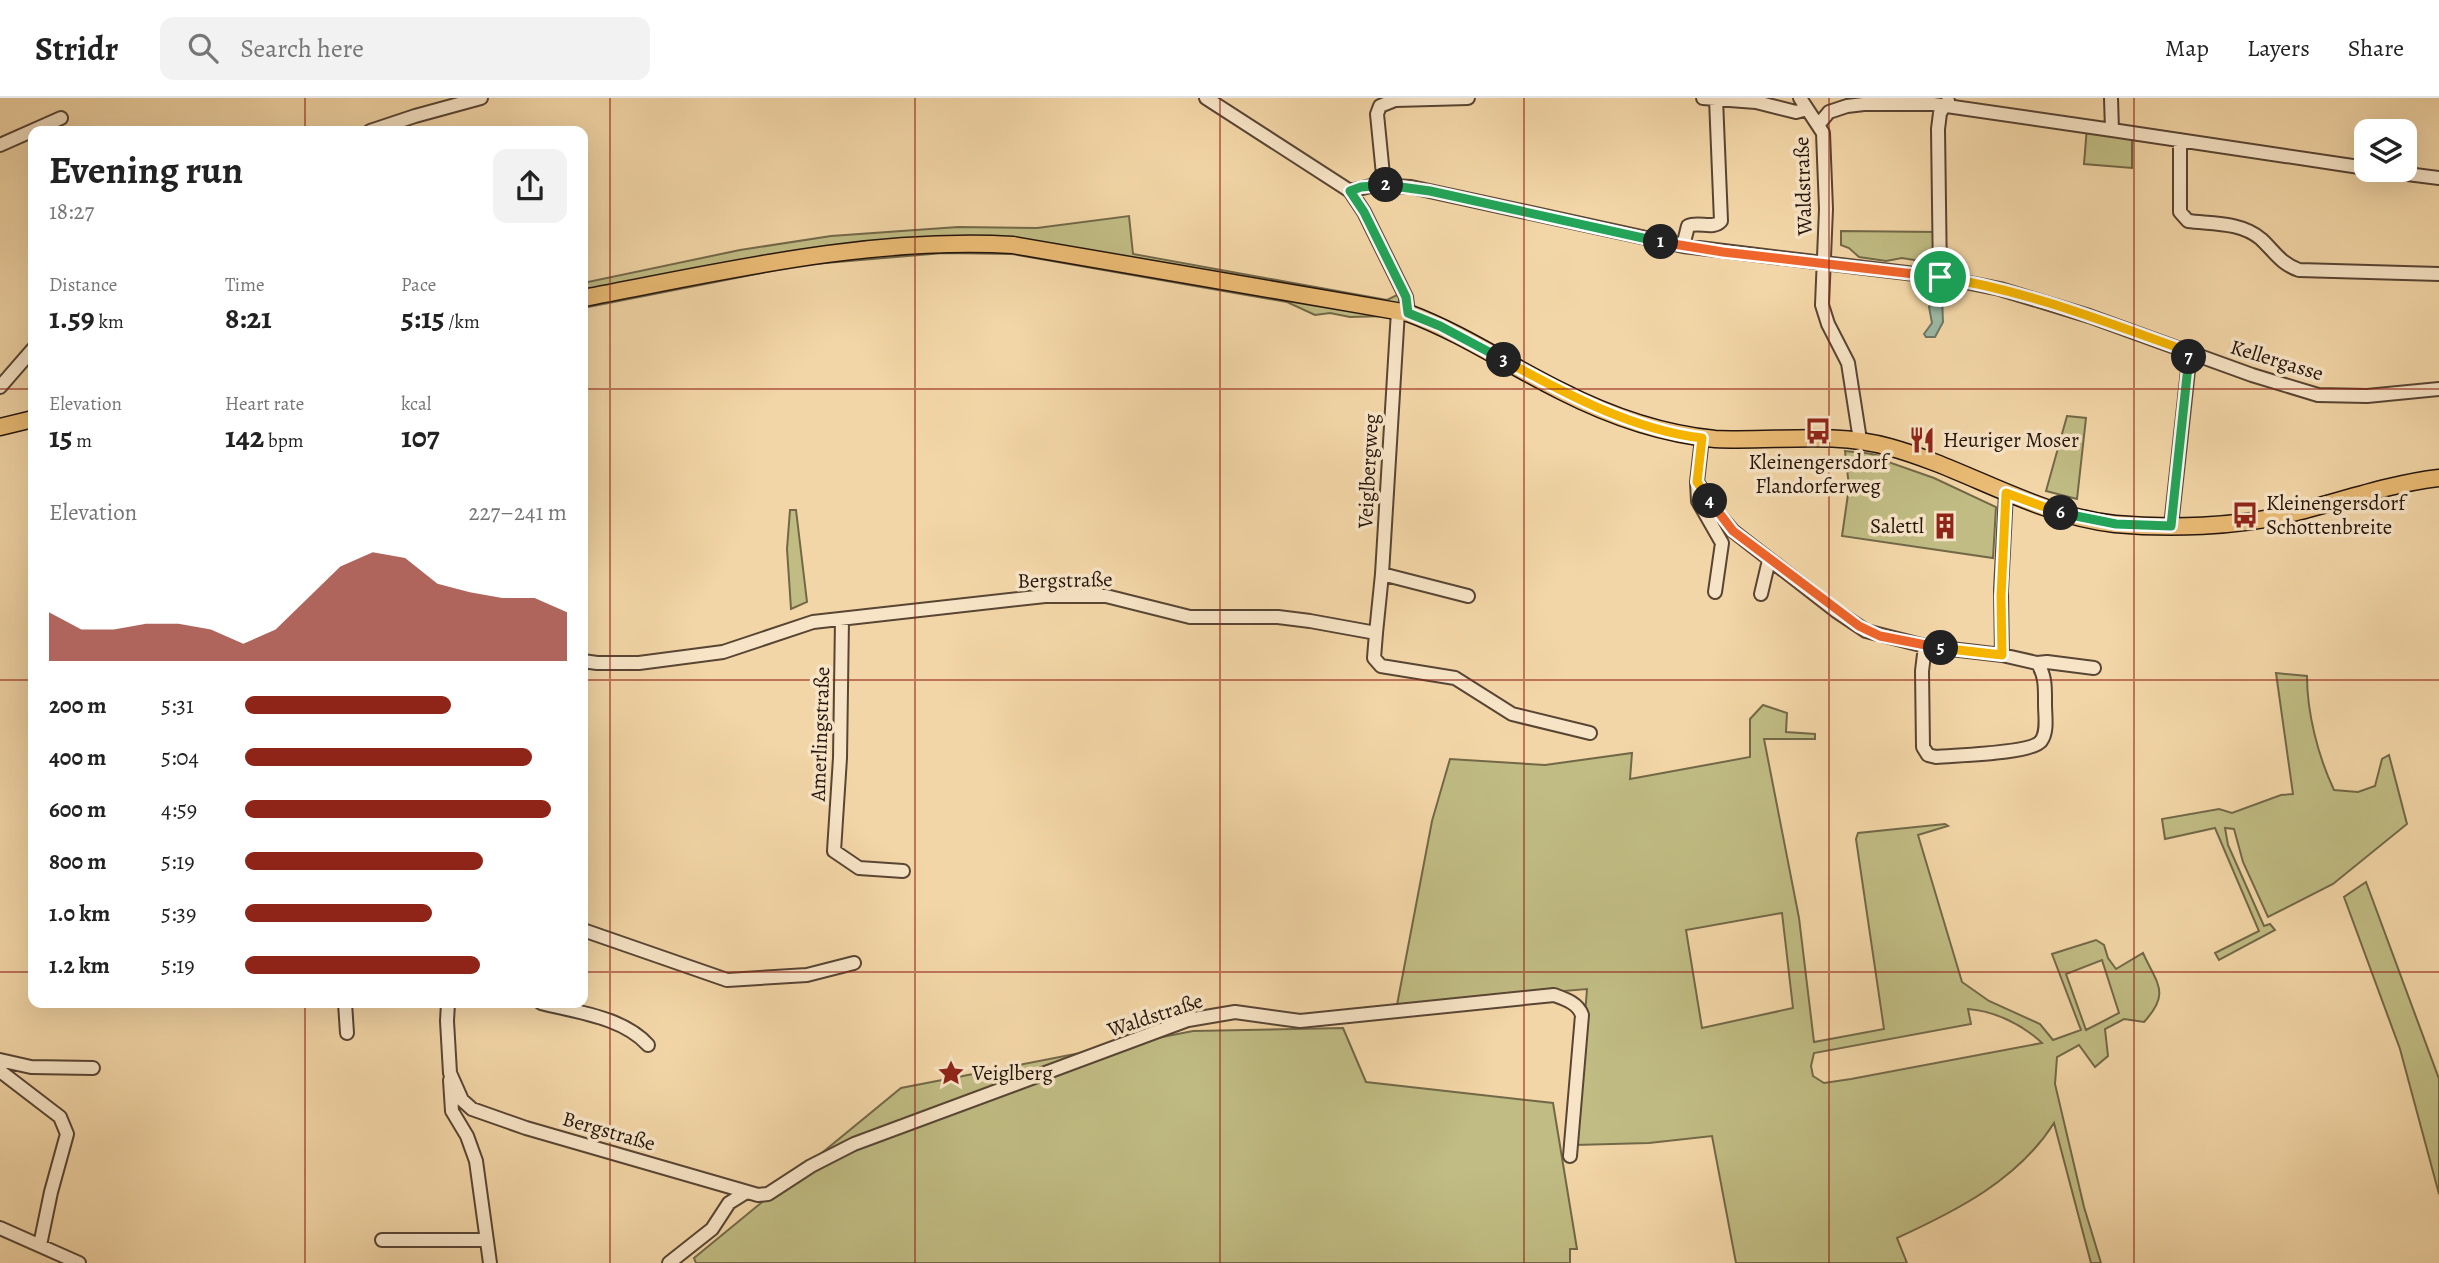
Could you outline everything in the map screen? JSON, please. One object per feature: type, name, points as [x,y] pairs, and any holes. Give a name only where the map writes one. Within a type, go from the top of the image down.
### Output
[{"type":"main road","points":[[588,297],[721,270],[814,255],[970,243],[1013,245],[1403,312],[1448,330],[1555,388],[1654,427],[1702,438],[1860,440],[1922,457],[2006,493],[2086,519],[2129,525],[2171,526],[2271,517],[2391,486],[2439,478]]},
{"type":"main road","points":[[0,427],[28,420]]},
{"type":"street","points":[[385,126],[481,98]]},
{"type":"street","points":[[1206,98],[1350,191],[1364,212],[1406,297],[1403,312]]},
{"type":"street","points":[[1384,185],[1377,114],[1380,106],[1395,100],[1468,98]]},
{"type":"street","points":[[2111,98],[2112,130]]},
{"type":"street","points":[[1683,246],[1688,226],[1714,225],[1721,221],[1709,99],[1756,102],[1796,112],[1804,103]]},
{"type":"street","points":[[1940,277],[1938,129],[1940,113],[1947,102]]},
{"type":"street","points":[[1819,124],[1833,110],[1857,104],[1947,102],[2354,167]]},
{"type":"street","name":"Waldstraße","points":[[1804,103],[1823,133],[1826,162],[1821,293],[1823,312],[1847,363],[1860,440]]},
{"type":"street","points":[[43,126],[61,118]]},
{"type":"street","points":[[0,145],[28,133]]},
{"type":"street","points":[[2180,140],[2180,212],[2188,221],[2244,229],[2261,239],[2283,262],[2299,270],[2439,274]]},
{"type":"street","points":[[2417,175],[2439,178]]},
{"type":"street","name":"Kellergasse","points":[[1350,191],[1384,185],[1430,191],[1683,246],[1940,277],[2000,289],[2078,312],[2264,379],[2318,395],[2367,396],[2439,389]]},
{"type":"street","name":"Veiglbergweg","points":[[1376,633],[1403,312]]},
{"type":"street","points":[[2171,526],[2190,352]]},
{"type":"street","points":[[0,387],[28,355]]},
{"type":"street","points":[[1702,438],[1697,482],[1698,501],[1722,542],[1714,592]]},
{"type":"street","points":[[1697,482],[1729,527],[1840,614],[1873,634],[1925,646],[2002,655],[2037,663],[2094,668]]},
{"type":"street","points":[[2002,655],[2001,596],[2006,493]]},
{"type":"street","points":[[1761,594],[1769,560]]},
{"type":"street","points":[[1382,574],[1468,596]]},
{"type":"street","name":"Bergstraße","points":[[588,662],[639,663],[723,652],[800,625],[1038,596],[1118,598],[1191,617],[1286,618],[1376,633]]},
{"type":"street","name":"Amerlingstraße","points":[[842,619],[840,758],[834,851],[859,868],[903,870]]},
{"type":"street","points":[[1376,633],[1374,658],[1381,666],[1455,678],[1511,714],[1590,733]]},
{"type":"street","points":[[1925,646],[1922,671],[1923,747],[1926,753],[1933,757],[2026,750],[2038,744],[2045,733],[2045,684],[2037,663]]},
{"type":"street","points":[[588,932],[727,979],[807,975],[854,963]]},
{"type":"street","name":"Waldstraße","points":[[744,1193],[768,1194],[811,1166],[854,1144],[1188,1020],[1235,1012],[1300,1021],[1553,995],[1573,1003],[1580,1009],[1582,1016],[1570,1156]]},
{"type":"street","points":[[345,1008],[347,1033]]},
{"type":"street","name":"Bergstraße","points":[[448,1008],[450,1073],[462,1100],[472,1109],[526,1128],[744,1193]]},
{"type":"street","points":[[560,1008],[613,1022],[640,1036],[648,1045]]},
{"type":"street","points":[[0,1060],[31,1067],[93,1068]]},
{"type":"street","points":[[0,1071],[60,1117],[67,1134],[40,1245]]},
{"type":"street","points":[[450,1073],[452,1111],[467,1136],[476,1161],[489,1263]]},
{"type":"street","points":[[669,1263],[712,1229],[729,1203],[744,1193]]},
{"type":"street","points":[[0,1228],[79,1263]]},
{"type":"street","points":[[382,1240],[486,1240]]},
{"type":"shaded area","points":[[2087,127],[2132,133],[2132,168],[2084,164]]},
{"type":"shaded area","points":[[1129,216],[1133,254],[1387,300],[1399,294],[1399,321],[1388,316],[1350,317],[1330,313],[1315,315],[1287,302],[1012,254],[943,253],[802,265],[588,307],[588,282],[740,250],[831,236],[958,227],[1037,228]]},
{"type":"shaded area","points":[[1841,231],[1938,232],[1939,264],[1902,258],[1886,261],[1859,257],[1841,245]]},
{"type":"shaded area","points":[[1937,295],[1942,298],[1943,322],[1935,337],[1926,337],[1924,334],[1932,323],[1929,307]]},
{"type":"shaded area","points":[[2067,416],[2086,418],[2077,499],[2046,491]]},
{"type":"shaded area","points":[[1845,451],[1882,457],[1996,507],[1993,558],[1842,536],[1849,487]]},
{"type":"shaded area","points":[[790,510],[796,510],[807,602],[791,609],[787,549]]},
{"type":"shaded area","points":[[2276,673],[2307,676],[2314,734],[2334,790],[2358,792],[2375,786],[2382,759],[2389,755],[2407,824],[2333,884],[2268,917],[2243,862],[2234,829],[2225,828],[2228,845],[2264,926],[2270,924],[2275,930],[2219,960],[2215,953],[2259,931],[2215,828],[2165,839],[2162,819],[2219,809],[2232,813],[2281,795],[2293,794]]},
{"type":"shaded area","points":[[1763,705],[1787,713],[1786,732],[1815,734],[1815,739],[1764,739],[1799,918],[1814,1042],[1884,1029],[1856,839],[1858,833],[1945,824],[1948,826],[1918,835],[1962,982],[1989,1001],[2040,1024],[2053,1040],[2081,1030],[2052,954],[2096,940],[2104,945],[2108,958],[2116,969],[2143,953],[2159,988],[2157,1003],[2144,1022],[2124,1019],[2105,1029],[2108,1056],[2095,1067],[2079,1045],[2057,1057],[2055,1084],[2084,1207],[2101,1263],[2091,1263],[2054,1123],[2023,1161],[1984,1192],[1897,1238],[1907,1263],[1736,1263],[1712,1136],[1649,1143],[1575,1145],[1587,989],[1397,1005],[1432,821],[1450,759],[1545,765],[1632,753],[1630,779],[1750,757],[1750,719]],"holes":[[[1782,913],[1793,1008],[1702,1028],[1686,930]],[[2102,960],[2119,1013],[2086,1030],[2066,974]],[[1968,1009],[1998,1016],[2026,1030],[2042,1043],[1824,1083],[1813,1076],[1811,1066],[1814,1053],[1971,1024]]]},
{"type":"shaded area","points":[[2366,882],[2439,1079],[2439,1194],[2400,1049],[2344,897]]},
{"type":"shaded area","points":[[1343,1028],[1366,1082],[1553,1103],[1577,1249],[1570,1249],[1570,1263],[696,1263],[694,1258],[901,1088],[1193,1031]]},
{"type":"place","name":"Kleinengersdorf Flandorferweg","points":[[1818,431]]},
{"type":"place","name":"Heuriger Moser","points":[[1922,440]]},
{"type":"place","name":"Kleinengersdorf Schottenbreite","points":[[2245,515]]},
{"type":"place","name":"Salettl","points":[[1945,526]]},
{"type":"place","name":"Veiglberg","points":[[951,1073]]},
{"type":"route","points":[[1375,185],[1411,187],[1683,246],[1940,277],[2000,289],[2089,316],[2190,352],[2171,526],[2129,525],[2086,519],[2006,493],[2001,596],[2002,655],[1925,646],[1866,631],[1769,560],[1724,522],[1697,482],[1702,438],[1654,427],[1593,405],[1561,391],[1440,326],[1408,313],[1406,297],[1364,212],[1350,191],[1375,185]]}]
